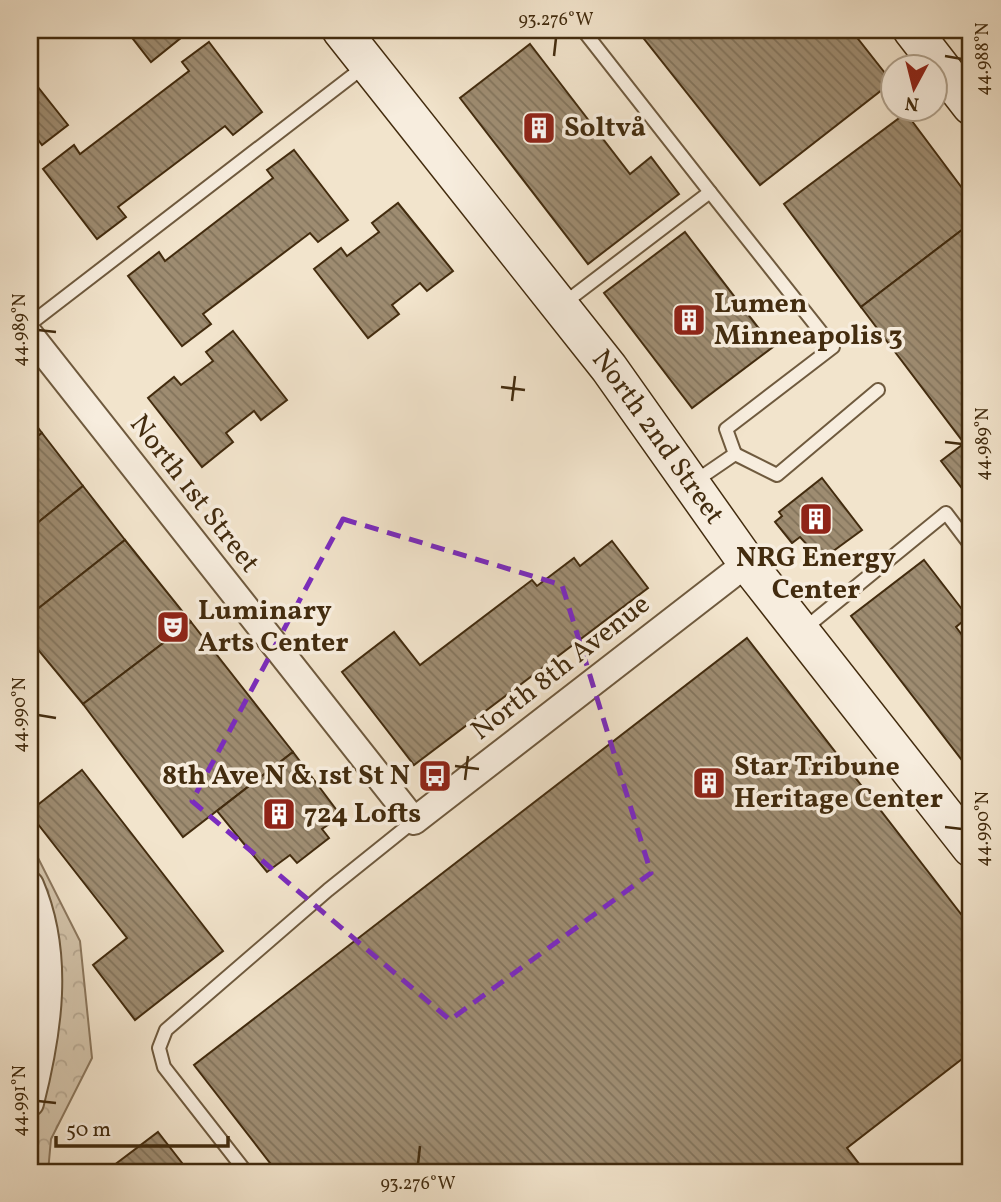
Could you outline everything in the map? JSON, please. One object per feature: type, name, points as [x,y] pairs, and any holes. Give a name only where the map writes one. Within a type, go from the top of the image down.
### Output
[{"type":"street","name":"North 2nd Street","points":[[341,30],[609,368],[747,563],[971,848]]},
{"type":"street","points":[[912,30],[971,106]]},
{"type":"street","name":"North 1st Street","points":[[30,335],[414,821]]},
{"type":"street","name":"North 8th Avenue","points":[[414,821],[747,563]]},
{"type":"street","points":[[30,885],[44,931],[48,984],[47,1028],[30,1103]]},
{"type":"lane","points":[[583,30],[833,347],[726,429],[736,454],[776,475],[878,390]]},
{"type":"lane","points":[[30,324],[368,63]]},
{"type":"lane","points":[[560,306],[710,192]]},
{"type":"lane","points":[[691,484],[736,454]]},
{"type":"lane","points":[[801,632],[946,513],[971,546]]},
{"type":"lane","points":[[246,1172],[164,1067],[159,1048],[166,1030],[328,890],[414,821]]},
{"type":"highlighted area","points":[[343,519],[562,585],[651,873],[450,1020],[192,801]]},
{"type":"green space","points":[[30,842],[80,941],[92,1058],[51,1139],[48,1172],[30,1172]]},
{"type":"building","points":[[126,30],[176,30],[182,37],[151,62]]},
{"type":"building","points":[[637,30],[851,30],[878,64],[878,93],[760,185]]},
{"type":"building","points":[[209,42],[262,112],[233,135],[225,126],[118,207],[126,217],[97,239],[43,169],[74,145],[80,154],[189,71],[182,62]]},
{"type":"building","name":"Soltvå","points":[[530,44],[630,174],[651,157],[679,194],[588,264],[460,98]]},
{"type":"building","points":[[30,77],[68,125],[42,145],[36,137],[30,141]]},
{"type":"building","points":[[894,122],[913,122],[971,200],[971,223],[861,307],[784,204]]},
{"type":"building","points":[[294,150],[348,220],[318,242],[310,233],[203,314],[211,324],[182,346],[128,276],[159,252],[165,261],[273,178],[267,170]]},
{"type":"building","points":[[398,203],[453,271],[427,291],[420,283],[392,305],[399,314],[368,338],[314,269],[341,248],[347,256],[379,232],[372,223]]},
{"type":"building","points":[[971,223],[971,438],[964,443],[861,307]]},
{"type":"building","name":"Lumen Minneapolis 3","points":[[685,232],[773,347],[692,408],[604,293]]},
{"type":"building","points":[[233,331],[287,400],[261,420],[254,411],[226,433],[233,442],[202,467],[148,398],[174,377],[181,385],[213,361],[206,352]]},
{"type":"building","points":[[30,417],[42,433],[30,442]]},
{"type":"building","points":[[42,433],[83,486],[30,529],[30,442]]},
{"type":"building","points":[[971,438],[971,500],[941,461]]},
{"type":"building","name":"NRG Energy Center","points":[[822,478],[862,530],[821,560],[800,537],[792,543],[775,522],[782,516],[779,512]]},
{"type":"building","points":[[83,486],[125,540],[30,615],[30,529]]},
{"type":"building","points":[[125,540],[191,622],[83,704],[30,640],[30,615]]},
{"type":"building","points":[[612,541],[648,588],[414,765],[342,672],[394,632],[420,665],[532,580],[537,586],[574,558],[580,566]]},
{"type":"building","points":[[924,560],[968,617],[956,627],[971,647],[971,772],[851,616]]},
{"type":"building","points":[[191,622],[293,752],[183,837],[83,704]]},
{"type":"building","name":"Star Tribune Heritage Center","points":[[747,638],[971,927],[971,1052],[847,1148],[863,1169],[860,1172],[277,1172],[194,1065]]},
{"type":"building","name":"724 Lofts","points":[[293,752],[341,816],[322,829],[329,838],[297,863],[290,855],[267,872],[217,811]]},
{"type":"building","points":[[82,770],[223,951],[135,1020],[93,965],[127,938],[30,814],[30,811]]},
{"type":"building","points":[[158,1132],[189,1172],[105,1172]]},
{"type":"place","name":"Soltvå","points":[[539,128]]},
{"type":"place","name":"Lumen Minneapolis 3","points":[[689,320]]},
{"type":"place","name":"NRG Energy Center","points":[[816,519]]},
{"type":"place","name":"Luminary Arts Center","points":[[173,627]]},
{"type":"place","name":"8th Ave N & 1st St N","points":[[435,776]]},
{"type":"place","name":"Star Tribune Heritage Center","points":[[709,783]]},
{"type":"place","name":"724 Lofts","points":[[279,814]]}]
